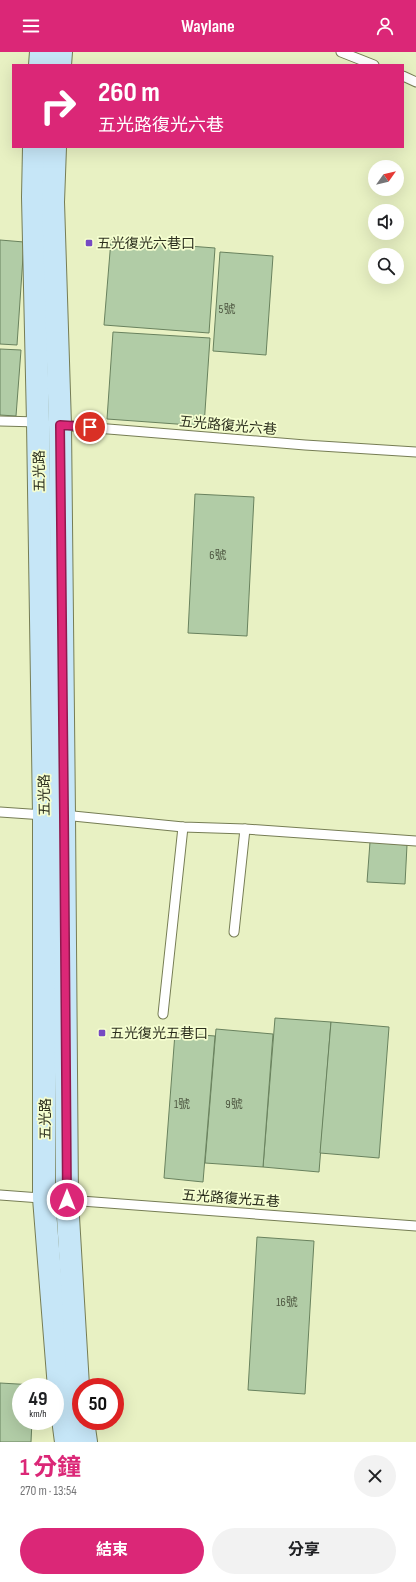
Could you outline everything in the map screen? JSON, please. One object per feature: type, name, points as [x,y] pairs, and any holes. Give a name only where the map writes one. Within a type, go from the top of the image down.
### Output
[{"type":"main road","name":"五光路","points":[[34,148],[33,205],[49,424]]},
{"type":"main road","name":"五光路","points":[[55,148],[49,424],[54,815],[67,1200],[78,1378]]},
{"type":"main road","name":"五光路","points":[[54,815],[44,1198],[59,1388],[66,1442]]},
{"type":"main road","points":[[84,1430],[86,1442]]},
{"type":"lane","points":[[341,52],[371,64]]},
{"type":"lane","points":[[404,76],[416,82]]},
{"type":"lane","name":"五光路復光六巷","points":[[0,421],[305,445],[416,452]]},
{"type":"lane","points":[[0,812],[54,815],[184,827],[245,829],[416,841]]},
{"type":"lane","points":[[163,1014],[184,827]]},
{"type":"lane","points":[[234,932],[245,829]]},
{"type":"lane","name":"五光路復光五巷","points":[[0,1195],[416,1226]]},
{"type":"building","points":[[0,240],[24,242],[17,345],[0,344]]},
{"type":"building","points":[[111,240],[215,248],[209,333],[104,325]]},
{"type":"building","points":[[220,252],[273,256],[266,355],[213,351]]},
{"type":"building","points":[[113,332],[210,338],[204,426],[107,419]]},
{"type":"building","points":[[0,349],[21,350],[16,416],[0,415]]},
{"type":"building","points":[[195,494],[254,497],[247,636],[188,633]]},
{"type":"building","points":[[370,842],[407,845],[405,884],[367,882]]},
{"type":"building","points":[[275,1018],[331,1022],[319,1172],[263,1167]]},
{"type":"building","points":[[331,1022],[389,1027],[379,1158],[320,1153]]},
{"type":"building","points":[[216,1029],[273,1034],[263,1167],[205,1163]]},
{"type":"building","points":[[175,1033],[215,1036],[203,1182],[164,1178]]},
{"type":"building","points":[[257,1237],[314,1241],[305,1394],[248,1390]]},
{"type":"building","points":[[0,1383],[12,1384],[12,1430],[32,1430],[31,1442],[0,1442]]},
{"type":"place","name":"五光復光六巷口","points":[[89,243]]},
{"type":"place","name":"五光復光五巷口","points":[[102,1033]]},
{"type":"route","points":[[67,1200],[60,425],[90,427]]}]
